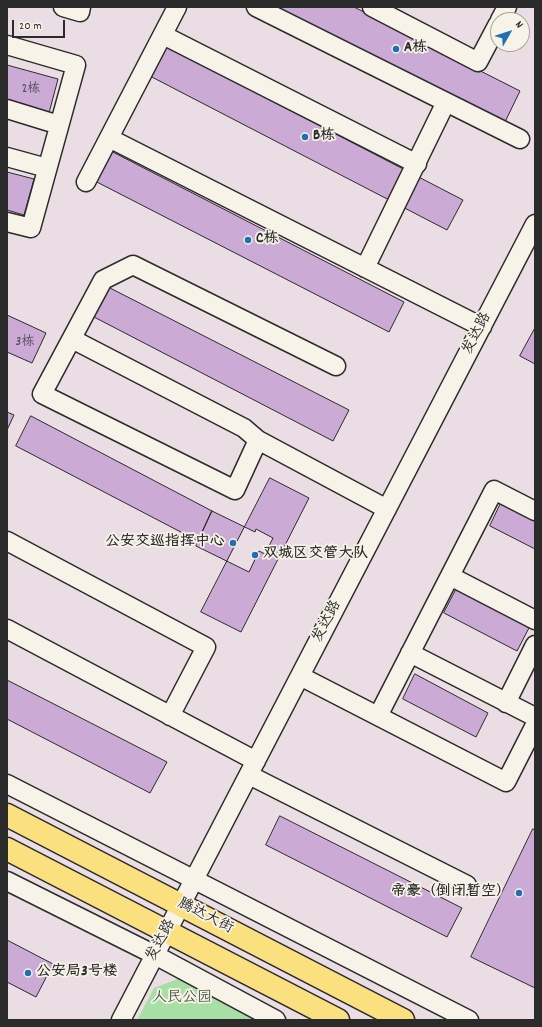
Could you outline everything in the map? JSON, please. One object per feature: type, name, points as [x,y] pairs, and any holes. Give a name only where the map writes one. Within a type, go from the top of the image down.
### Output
[{"type":"main road","name":"腾达大街","points":[[7,815],[403,1020]]},
{"type":"main road","name":"腾达大街","points":[[7,849],[338,1020]]},
{"type":"street","points":[[63,7],[80,12],[81,7]]},
{"type":"street","points":[[86,182],[177,7]]},
{"type":"street","points":[[256,7],[520,139]]},
{"type":"street","points":[[372,7],[478,62],[490,39]]},
{"type":"street","points":[[163,35],[417,164]]},
{"type":"street","points":[[7,46],[76,64],[31,228],[7,222]]},
{"type":"street","points":[[365,268],[446,102]]},
{"type":"street","points":[[7,110],[59,125]]},
{"type":"street","points":[[109,138],[482,327]]},
{"type":"street","points":[[7,157],[47,168]]},
{"type":"street","name":"发达路","points":[[121,1020],[535,224]]},
{"type":"street","points":[[258,440],[235,490],[42,394],[103,280],[133,265],[336,366]]},
{"type":"street","points":[[72,339],[244,428],[258,440],[387,509]]},
{"type":"street","points":[[378,716],[494,490],[535,510]]},
{"type":"street","points":[[7,541],[206,647],[170,716]]},
{"type":"street","points":[[450,576],[535,620]]},
{"type":"street","points":[[7,630],[170,716],[252,768],[467,885]]},
{"type":"street","points":[[506,703],[535,646]]},
{"type":"street","points":[[410,653],[535,717]]},
{"type":"street","points":[[300,676],[506,782],[535,725]]},
{"type":"street","points":[[7,784],[469,1020]]},
{"type":"street","points":[[7,881],[154,955],[276,1020]]},
{"type":"green space","name":"人民公园","points":[[183,977],[264,1020],[137,1020],[154,988]]},
{"type":"building","name":"A栋","points":[[271,7],[354,7],[520,91],[504,124]]},
{"type":"building","name":"B栋","points":[[164,45],[463,200],[447,230],[148,75]]},
{"type":"building","points":[[7,65],[58,79],[49,113],[7,101]]},
{"type":"building","name":"C栋","points":[[107,149],[404,302],[389,332],[91,179]]},
{"type":"building","points":[[7,172],[34,179],[24,215],[7,210]]},
{"type":"building","points":[[110,288],[349,410],[333,441],[94,317]]},
{"type":"building","points":[[7,315],[46,333],[32,363],[7,352]]},
{"type":"building","points":[[535,328],[535,364],[520,356]]},
{"type":"building","points":[[7,412],[14,415],[7,430]]},
{"type":"building","points":[[31,416],[212,511],[198,541],[16,446]]},
{"type":"building","name":"双城区交管大队","points":[[270,478],[309,498],[241,632],[201,612]]},
{"type":"building","points":[[502,501],[535,518],[535,549],[490,526]]},
{"type":"building","name":"公安交巡指挥中心","points":[[212,511],[255,532],[256,529],[273,538],[265,554],[259,551],[249,572],[196,546]]},
{"type":"building","points":[[457,588],[530,626],[517,651],[444,613]]},
{"type":"building","points":[[415,674],[488,713],[476,737],[403,699]]},
{"type":"building","points":[[7,680],[167,762],[150,793],[7,719]]},
{"type":"building","points":[[280,816],[462,908],[447,937],[266,845]]},
{"type":"building","name":"帝豪（倒闭暂空）","points":[[533,829],[535,830],[535,988],[471,957]]},
{"type":"building","name":"公安局3号楼","points":[[7,940],[53,964],[36,997],[7,982]]},
{"type":"place","name":"A栋","points":[[396,49]]},
{"type":"place","name":"B栋","points":[[305,137]]},
{"type":"place","name":"C栋","points":[[248,240]]},
{"type":"place","name":"公安交巡指挥中心","points":[[233,543]]},
{"type":"place","name":"双城区交管大队","points":[[255,555]]},
{"type":"place","name":"帝豪（倒闭暂空）","points":[[519,893]]},
{"type":"place","name":"公安局3号楼","points":[[28,973]]}]
